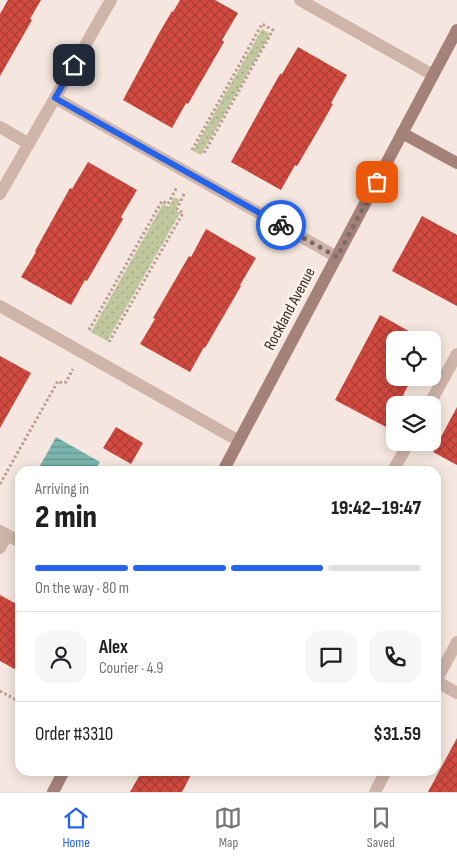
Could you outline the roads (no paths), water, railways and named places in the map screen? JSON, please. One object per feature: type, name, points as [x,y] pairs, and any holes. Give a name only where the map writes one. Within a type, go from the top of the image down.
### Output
[{"type":"street","points":[[0,194],[111,0]]},
{"type":"street","points":[[300,0],[434,74]]},
{"type":"street","name":"Rockland Avenue","points":[[226,466],[457,30]]},
{"type":"street","points":[[55,98],[337,257]]},
{"type":"street","points":[[0,127],[29,144]]},
{"type":"street","points":[[402,133],[457,163]]},
{"type":"street","points":[[0,306],[239,440]]},
{"type":"street","points":[[434,396],[457,354]]},
{"type":"street","points":[[396,466],[404,451]]},
{"type":"street","points":[[0,548],[3,533],[15,539]]},
{"type":"street","points":[[441,672],[457,642]]},
{"type":"street","points":[[441,684],[457,693]]},
{"type":"street","points":[[53,792],[61,776]]},
{"type":"street","points":[[375,792],[383,776]]},
{"type":"water","points":[[56,437],[100,462],[98,466],[40,466]]}]
